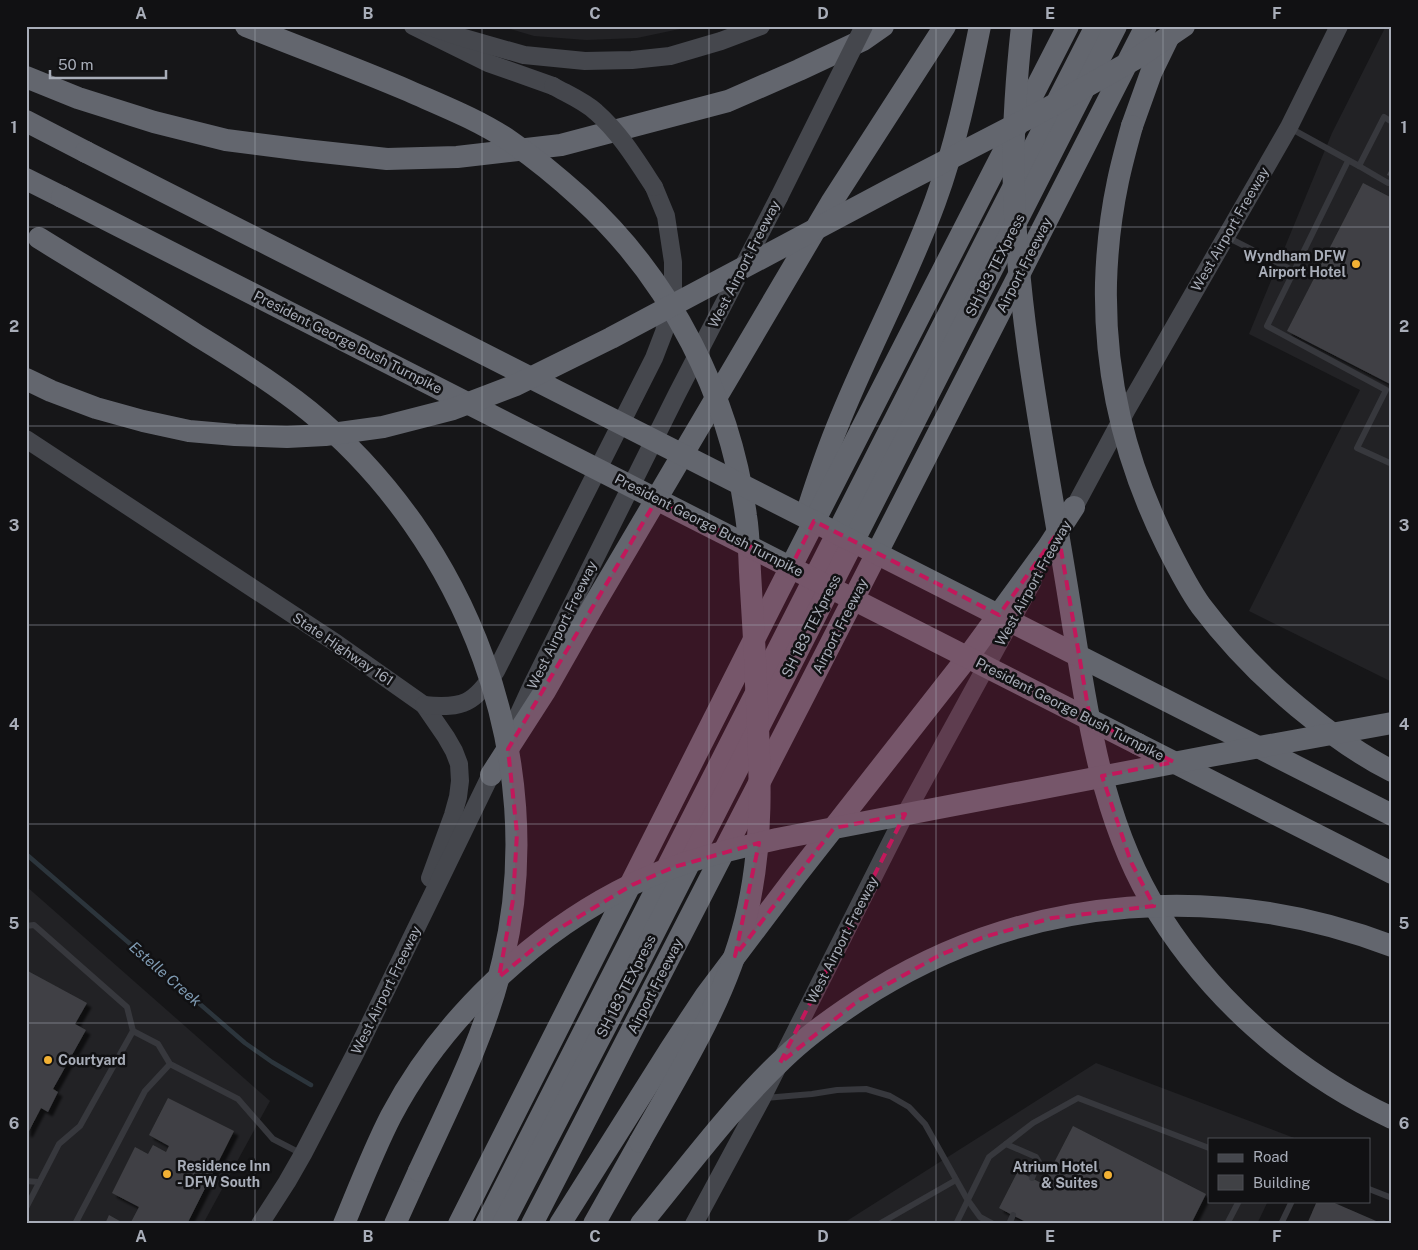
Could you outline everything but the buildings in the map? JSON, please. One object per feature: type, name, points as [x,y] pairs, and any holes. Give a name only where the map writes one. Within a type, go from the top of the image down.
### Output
[{"type":"highway","points":[[246,26],[388,82],[438,104],[508,140],[547,169],[582,199],[612,230],[641,264],[666,299],[708,376],[724,419],[738,468],[747,518],[759,751],[760,813],[755,875],[746,920],[734,962],[716,1004],[694,1048],[594,1224]]},
{"type":"highway","points":[[26,77],[78,98],[154,122],[226,140],[387,159],[457,157],[561,145],[728,101],[855,44],[883,26]]},
{"type":"highway","points":[[491,775],[545,691],[831,203],[945,26]]},
{"type":"highway","points":[[778,592],[837,427],[916,251],[936,201],[952,151],[980,26]]},
{"type":"highway","points":[[1022,26],[1016,82],[1014,181],[1021,299],[1039,419],[1093,741],[1108,800],[1131,862],[1150,898],[1174,938],[1201,972],[1232,1006],[1300,1064],[1333,1087],[1392,1118]]},
{"type":"highway","points":[[458,1224],[778,592],[1068,26]]},
{"type":"highway","name":"SH 183 TEXpress","points":[[486,1224],[1096,26]]},
{"type":"highway","name":"SH 183 TEXpress","points":[[503,1224],[650,941],[1116,26]]},
{"type":"highway","name":"Airport Freeway","points":[[532,1224],[777,750],[1146,26]]},
{"type":"highway","points":[[1174,26],[1151,74],[1132,126],[1118,180],[1110,230],[1106,282],[1107,326],[1118,416],[1134,469],[1151,512],[1176,563],[1200,604],[1238,650],[1270,684],[1320,726],[1376,763],[1392,771]]},
{"type":"highway","points":[[26,379],[51,391],[96,408],[143,421],[189,430],[235,435],[287,437],[325,435],[383,427],[453,409],[516,385],[611,338],[1048,108],[1137,58],[1184,26]]},
{"type":"highway","points":[[26,121],[1392,815]]},
{"type":"highway","name":"President George Bush Turnpike","points":[[26,179],[1392,873]]},
{"type":"highway","points":[[33,234],[247,367],[309,411],[343,441],[378,478],[430,548],[458,600],[482,654],[500,709],[512,777],[517,833],[513,900],[504,956],[487,1019],[395,1224]]},
{"type":"highway","points":[[560,1224],[706,995],[970,654],[1048,547],[1074,507]]},
{"type":"highway","points":[[344,1224],[375,1149],[392,1115],[415,1077],[442,1039],[473,1002],[514,963],[555,931],[632,885],[692,861],[727,850],[777,839],[1392,723]]},
{"type":"highway","points":[[641,1224],[741,1102],[784,1058],[822,1026],[901,974],[940,955],[984,938],[1052,918],[1085,912],[1163,905],[1250,909],[1340,928],[1392,946]]},
{"type":"main road","points":[[413,26],[488,63],[553,86],[596,112],[614,130],[654,187],[666,216],[673,262],[673,292],[664,332],[654,358],[496,671],[483,690],[469,702],[455,706],[424,705]]},
{"type":"main road","points":[[427,26],[524,55],[585,61],[632,60],[670,56],[721,41],[761,26]]},
{"type":"main road","name":"West Airport Freeway","points":[[260,1224],[288,1182],[399,966],[532,685],[676,394],[779,197],[864,26]]},
{"type":"main road","name":"West Airport Freeway","points":[[694,1224],[762,1098],[901,822],[1127,409],[1289,127],[1339,26]]},
{"type":"main road","name":"State Highway 161","points":[[26,439],[336,643],[424,705],[454,751],[459,764],[460,782],[453,816],[399,966]]},
{"type":"lane","points":[[1359,166],[1384,118],[1392,122]]},
{"type":"lane","points":[[1289,127],[1388,183],[1392,182]]},
{"type":"lane","points":[[1348,161],[1267,326],[1386,390],[1357,448],[1392,464]]},
{"type":"lane","points":[[1226,236],[1294,271]]},
{"type":"lane","points":[[26,926],[34,925],[127,1007],[132,1031],[80,1126],[59,1144],[26,1208]]},
{"type":"lane","points":[[132,1031],[158,1044],[170,1064],[238,1099],[273,1139],[303,1154]]},
{"type":"lane","points":[[75,1224],[145,1091],[170,1064]]},
{"type":"lane","points":[[762,1098],[866,1089],[890,1096],[909,1107],[925,1124],[967,1199],[980,1217],[993,1224]]},
{"type":"lane","points":[[956,1224],[989,1157],[1033,1122],[1078,1098],[1208,1148]]},
{"type":"lane","points":[[1006,1144],[1036,1157],[1039,1162],[1032,1178]]},
{"type":"lane","points":[[879,1224],[956,1180]]},
{"type":"lane","points":[[26,1181],[39,1182]]},
{"type":"lane","points":[[1370,1189],[1392,1198]]},
{"type":"lane","points":[[1227,1224],[1238,1202]]},
{"type":"lane","points":[[1281,1224],[1292,1202]]},
{"type":"lane","points":[[1009,1224],[1013,1215]]},
{"type":"highlighted area","points":[[657,499],[791,567],[814,521],[999,615],[1058,532],[1090,719],[1174,762],[1102,776],[1131,862],[1154,906],[1052,918],[984,937],[940,955],[859,1000],[780,1063],[905,814],[834,828],[735,956],[759,843],[674,867],[632,885],[555,931],[499,977],[513,900],[517,833],[508,749]]},
{"type":"shaded area","points":[[500,26],[694,26],[637,38],[586,40],[534,36]]},
{"type":"shaded area","points":[[1386,26],[1392,26],[1392,682],[1249,611],[1360,390],[1249,334],[1332,133]]},
{"type":"shaded area","points":[[26,886],[270,1101],[203,1224],[26,1224]]},
{"type":"shaded area","points":[[1096,1063],[1294,1138],[1208,1138],[1208,1202],[1268,1202],[1257,1224],[842,1224]]},
{"type":"waterway","name":"Estelle Creek","points":[[26,854],[245,1043],[272,1062],[311,1085]]},
{"type":"place","name":"Wyndham DFW Airport Hotel","points":[[1356,264]]},
{"type":"place","name":"Courtyard","points":[[48,1060]]},
{"type":"place","name":"Residence Inn - DFW South","points":[[167,1174]]},
{"type":"place","name":"Atrium Hotel & Suites","points":[[1108,1175]]}]
